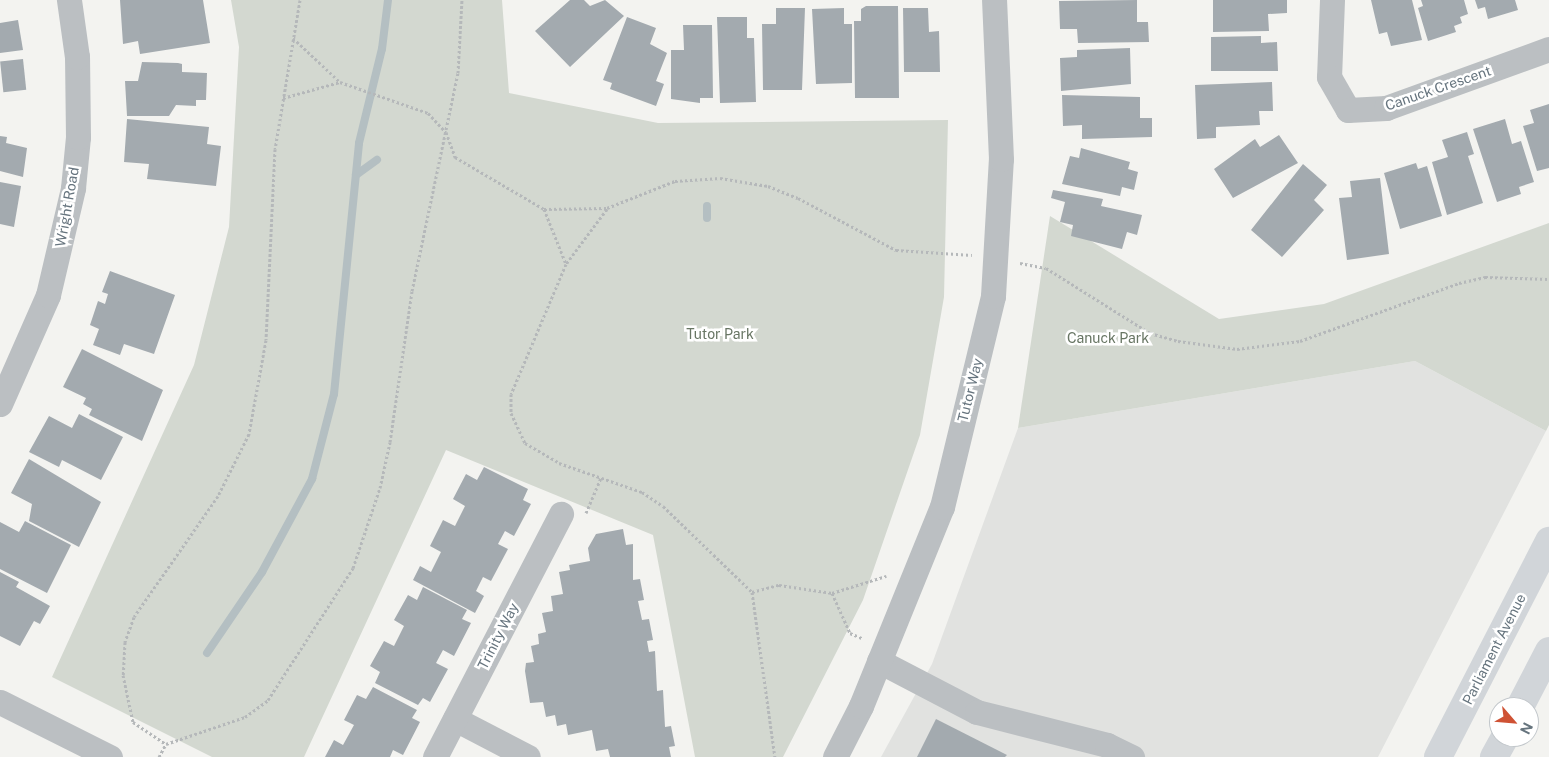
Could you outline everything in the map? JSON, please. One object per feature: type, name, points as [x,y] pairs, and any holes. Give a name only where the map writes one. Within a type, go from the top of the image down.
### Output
[{"type":"main road","name":"Parliament Avenue","points":[[1438,757],[1549,541]]},
{"type":"main road","points":[[1525,697],[1549,651]]},
{"type":"street","name":"Wright Road","points":[[0,404],[48,295],[72,188],[78,137],[77,57],[69,0]]},
{"type":"street","name":"Tutor Way","points":[[835,757],[882,655],[942,507],[993,296],[1001,159],[994,0]]},
{"type":"street","name":"Canuck Crescent","points":[[1332,0],[1329,77],[1348,110],[1386,108],[1549,49]]},
{"type":"street","name":"Trinity Way","points":[[435,757],[561,514]]},
{"type":"street","points":[[882,655],[977,712],[1108,744],[1132,757]]},
{"type":"street","points":[[0,702],[110,757]]},
{"type":"street","points":[[455,718],[528,757]]},
{"type":"path","points":[[166,744],[133,722],[123,675],[125,642],[134,617],[218,496],[249,434],[266,340],[268,219],[283,98],[300,0]]},
{"type":"path","points":[[159,757],[166,744],[245,717],[268,700],[352,568],[380,488],[412,291],[458,73],[462,0]]},
{"type":"path","points":[[293,38],[340,82],[428,113],[446,132],[455,157],[544,209],[607,208],[675,181],[745,181],[798,198],[896,250],[961,254]]},
{"type":"path","points":[[283,98],[340,82]]},
{"type":"path","points":[[607,208],[566,264],[510,394],[511,413],[525,443],[537,453],[601,477],[619,481],[663,506],[752,592],[775,757]]},
{"type":"path","points":[[544,209],[566,264]]},
{"type":"path","points":[[1039,266],[1150,333],[1178,341],[1238,348],[1300,341],[1460,283],[1485,278],[1549,279]]},
{"type":"path","points":[[592,504],[601,477]]},
{"type":"path","points":[[752,592],[780,585],[832,593],[916,570]]},
{"type":"path","points":[[832,593],[850,633],[882,655]]},
{"type":"shaded area","points":[[1415,361],[1546,431],[1378,757],[881,757],[932,664],[1018,428]]},
{"type":"green space","name":"Tutor Park","points":[[231,0],[502,0],[509,93],[658,123],[948,120],[944,297],[920,435],[863,600],[783,757],[695,757],[653,535],[446,450],[304,757],[212,757],[52,677],[194,365],[229,227],[239,47]]},
{"type":"green space","name":"Canuck Park","points":[[1050,216],[1219,319],[1324,304],[1549,223],[1549,425],[1546,431],[1415,361],[1018,428]]},
{"type":"building","points":[[120,0],[203,0],[210,43],[140,54],[138,41],[123,44]]},
{"type":"building","points":[[570,0],[584,0],[590,6],[605,0],[624,16],[570,67],[535,31]]},
{"type":"building","points":[[1137,0],[1137,22],[1148,22],[1149,42],[1078,43],[1077,29],[1060,29],[1059,1]]},
{"type":"building","points":[[1213,0],[1287,0],[1287,13],[1268,14],[1269,31],[1213,32]]},
{"type":"building","points":[[1371,0],[1412,0],[1422,40],[1391,46],[1387,32],[1379,34]]},
{"type":"building","points":[[1421,0],[1464,0],[1468,14],[1460,17],[1462,23],[1454,26],[1456,32],[1428,41],[1418,8],[1423,6]]},
{"type":"building","points":[[1475,0],[1515,0],[1518,10],[1488,19],[1485,7],[1478,9]]},
{"type":"building","points":[[866,6],[898,6],[899,98],[855,98],[854,21],[861,21],[861,9]]},
{"type":"building","points":[[776,8],[805,8],[802,90],[763,90],[762,24],[776,24]]},
{"type":"building","points":[[844,8],[844,24],[852,24],[852,83],[816,84],[812,9]]},
{"type":"building","points":[[903,8],[928,8],[929,32],[939,31],[940,72],[904,72]]},
{"type":"building","points":[[627,17],[656,28],[650,44],[667,53],[656,81],[664,84],[656,106],[610,89],[612,83],[603,80]]},
{"type":"building","points":[[717,17],[747,17],[747,38],[754,38],[756,102],[720,103]]},
{"type":"building","points":[[18,20],[23,50],[0,53],[0,23]]},
{"type":"building","points":[[683,25],[712,25],[713,98],[700,98],[700,103],[671,99],[671,50],[684,50]]},
{"type":"building","points":[[1261,36],[1261,43],[1277,42],[1278,71],[1211,71],[1211,37]]},
{"type":"building","points":[[1130,48],[1131,84],[1061,91],[1060,58],[1077,57],[1077,50]]},
{"type":"building","points":[[23,59],[26,90],[3,92],[0,61]]},
{"type":"building","points":[[142,62],[178,63],[182,64],[182,72],[207,73],[206,100],[196,100],[196,106],[176,105],[169,116],[127,116],[125,81],[138,81]]},
{"type":"building","points":[[1272,82],[1273,111],[1259,111],[1260,125],[1216,127],[1216,138],[1197,139],[1195,85]]},
{"type":"building","points":[[1062,95],[1140,97],[1140,118],[1152,118],[1152,137],[1082,139],[1082,125],[1063,126]]},
{"type":"building","points":[[1549,104],[1549,168],[1537,171],[1523,126],[1534,123],[1530,110]]},
{"type":"building","points":[[127,119],[209,127],[207,144],[221,146],[216,186],[147,179],[149,164],[124,162]]},
{"type":"building","points":[[1505,119],[1512,144],[1521,141],[1534,182],[1519,187],[1521,194],[1497,202],[1473,129]]},
{"type":"building","points":[[1467,132],[1474,154],[1468,156],[1483,203],[1447,215],[1432,162],[1448,157],[1442,140]]},
{"type":"building","points":[[1279,135],[1298,163],[1233,198],[1214,169],[1255,139],[1260,147]]},
{"type":"building","points":[[0,136],[7,137],[6,143],[27,148],[23,177],[0,171]]},
{"type":"building","points":[[1081,148],[1130,162],[1128,169],[1138,172],[1134,190],[1122,187],[1120,196],[1062,184],[1070,156],[1079,158]]},
{"type":"building","points":[[1416,163],[1418,169],[1427,166],[1442,216],[1400,229],[1384,173]]},
{"type":"building","points":[[1303,164],[1327,185],[1314,200],[1324,210],[1282,257],[1251,230]]},
{"type":"building","points":[[1380,178],[1389,254],[1347,260],[1339,198],[1352,197],[1350,181]]},
{"type":"building","points":[[0,182],[21,186],[14,227],[0,224]]},
{"type":"building","points":[[1053,190],[1103,199],[1101,206],[1142,215],[1137,235],[1127,232],[1122,249],[1071,236],[1073,225],[1060,222],[1065,202],[1051,198]]},
{"type":"building","points":[[110,271],[175,295],[154,354],[124,344],[120,355],[93,345],[99,329],[90,325],[98,301],[105,304],[108,294],[102,292]]},
{"type":"building","points":[[82,349],[163,390],[142,441],[89,415],[92,409],[83,404],[86,398],[63,387]]},
{"type":"building","points":[[79,414],[123,437],[101,480],[62,460],[59,467],[29,452],[49,416],[72,428]]},
{"type":"building","points":[[29,459],[101,502],[79,547],[29,521],[32,504],[11,493]]},
{"type":"building","points":[[484,467],[528,489],[523,500],[531,504],[514,536],[505,531],[498,544],[508,549],[491,581],[483,577],[476,591],[484,596],[475,613],[413,580],[420,566],[431,572],[441,552],[430,546],[443,520],[455,526],[465,506],[453,499],[466,474],[477,480]]},
{"type":"building","points":[[25,521],[71,545],[47,593],[0,569],[0,522],[19,532]]},
{"type":"building","points":[[623,529],[626,545],[633,544],[633,580],[640,579],[644,600],[638,601],[642,620],[649,619],[653,640],[647,641],[649,652],[655,651],[657,691],[663,690],[665,727],[671,726],[675,746],[669,747],[671,757],[610,757],[608,749],[596,751],[592,730],[568,735],[566,724],[557,726],[555,715],[546,717],[543,702],[530,703],[525,671],[526,663],[534,662],[531,646],[539,644],[538,634],[546,632],[542,613],[553,611],[551,596],[563,594],[559,572],[570,570],[569,565],[590,561],[588,548],[596,534]]},
{"type":"building","points":[[0,572],[19,582],[16,587],[50,606],[40,624],[34,621],[20,646],[0,636]]},
{"type":"building","points":[[423,587],[467,610],[462,619],[471,623],[454,656],[443,650],[436,663],[448,669],[430,702],[423,698],[418,705],[375,683],[380,672],[370,666],[384,641],[394,646],[404,626],[394,620],[408,595],[417,600]]},
{"type":"building","points":[[373,687],[417,710],[412,718],[420,722],[403,755],[393,750],[390,757],[325,757],[334,740],[343,745],[354,725],[344,720],[357,695],[366,699]]},
{"type":"building","points":[[936,719],[1007,755],[1005,757],[917,757]]},
{"type":"waterway","points":[[207,653],[262,572],[312,479],[334,394],[359,143],[382,49],[388,0]]},
{"type":"waterway","points":[[356,175],[377,160]]},
{"type":"waterway","points":[[707,206],[707,218]]}]
